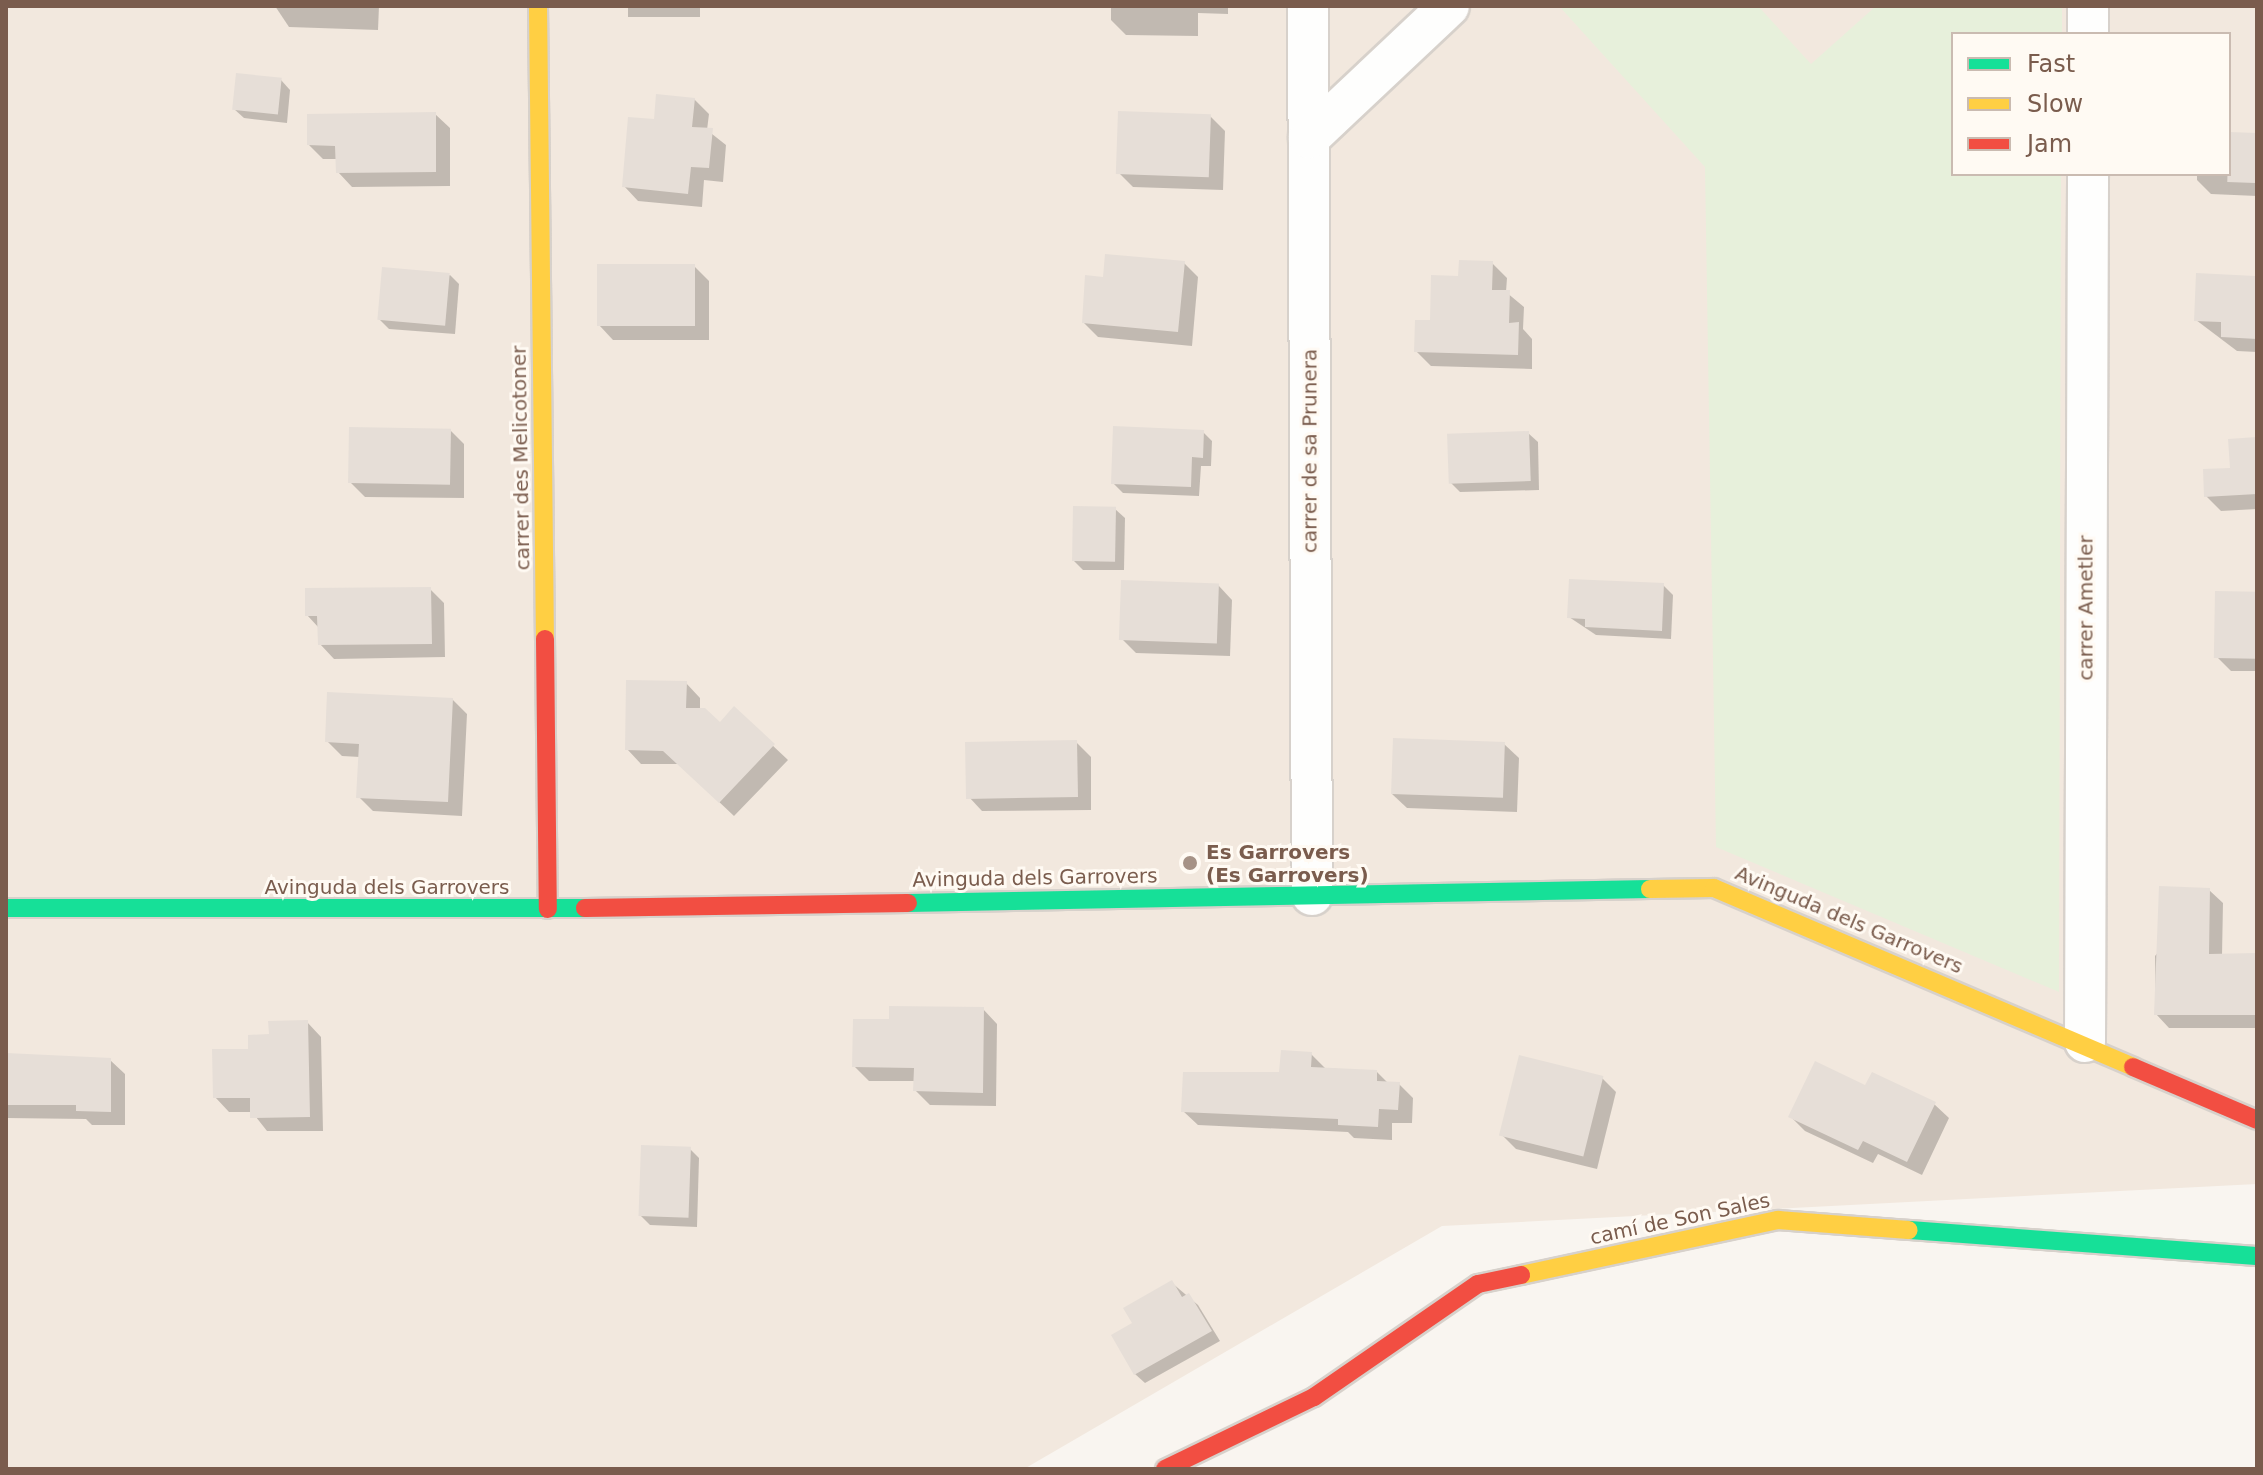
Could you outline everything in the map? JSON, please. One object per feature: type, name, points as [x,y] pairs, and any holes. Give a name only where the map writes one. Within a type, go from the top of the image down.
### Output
[{"type":"street","name":"carrer des Melicotoner","points":[[538,6],[548,909]]},
{"type":"street","name":"carrer de sa Prunera","points":[[1308,6],[1312,895]]},
{"type":"street","points":[[1309,138],[1449,6]]},
{"type":"street","points":[[2088,6],[2088,32]]},
{"type":"street","name":"carrer Ametler","points":[[2085,1042],[2088,176]]},
{"type":"street","name":"Avinguda dels Garrovers","points":[[6,908],[548,909],[1714,888],[2085,1042],[2257,1120]]},
{"type":"street","name":"camí de Son Sales","points":[[1165,1469],[1314,1397],[1478,1284],[1778,1220],[2257,1256]]},
{"type":"shaded area","points":[[6,6],[2257,6],[2257,1184],[1442,1226],[1024,1469],[6,1469]]},
{"type":"green space","points":[[1559,6],[1758,6],[1811,64],[1876,6],[2062,6],[2062,32],[1951,32],[1951,176],[2061,176],[2059,992],[1716,847],[1705,167]]},
{"type":"building","points":[[236,73],[282,78],[278,115],[232,110]]},
{"type":"building","points":[[656,94],[695,98],[692,127],[713,128],[709,168],[691,167],[688,194],[622,187],[628,117],[654,119]]},
{"type":"building","points":[[1118,111],[1211,114],[1209,177],[1116,174]]},
{"type":"building","points":[[436,112],[436,172],[336,173],[335,146],[307,145],[307,114]]},
{"type":"building","points":[[2231,132],[2257,133],[2255,183],[2227,182],[2227,176],[2231,176]]},
{"type":"building","points":[[1105,254],[1185,261],[1178,332],[1082,323],[1085,275],[1103,277]]},
{"type":"building","points":[[1459,260],[1493,261],[1492,290],[1510,290],[1509,323],[1519,322],[1518,355],[1414,352],[1415,320],[1430,320],[1431,275],[1458,276]]},
{"type":"building","points":[[597,264],[695,264],[695,326],[597,326]]},
{"type":"building","points":[[382,267],[450,273],[445,326],[377,320]]},
{"type":"building","points":[[2196,273],[2255,276],[2257,339],[2221,337],[2221,322],[2194,321]]},
{"type":"building","points":[[1113,426],[1204,430],[1203,458],[1192,457],[1191,487],[1111,484]]},
{"type":"building","points":[[349,427],[451,429],[450,485],[348,483]]},
{"type":"building","points":[[1529,431],[1531,481],[1449,484],[1447,434]]},
{"type":"building","points":[[2257,437],[2257,494],[2204,497],[2203,469],[2230,468],[2228,439]]},
{"type":"building","points":[[1073,506],[1116,507],[1115,562],[1072,561]]},
{"type":"building","points":[[1569,579],[1664,583],[1662,631],[1585,627],[1585,619],[1567,618]]},
{"type":"building","points":[[1121,580],[1219,583],[1217,643],[1119,640]]},
{"type":"building","points":[[431,587],[432,644],[318,645],[317,616],[305,616],[305,588]]},
{"type":"building","points":[[2215,591],[2257,592],[2256,659],[2214,658]]},
{"type":"building","points":[[626,680],[687,681],[686,708],[705,708],[720,722],[734,706],[775,744],[719,803],[663,751],[625,750]]},
{"type":"building","points":[[327,692],[453,698],[448,802],[356,798],[359,744],[325,742]]},
{"type":"building","points":[[1393,738],[1505,742],[1503,798],[1391,794]]},
{"type":"building","points":[[1077,740],[1078,797],[966,799],[965,742]]},
{"type":"building","points":[[2159,886],[2210,888],[2209,954],[2257,953],[2257,1015],[2154,1015]]},
{"type":"building","points":[[889,1006],[984,1007],[983,1093],[913,1091],[914,1068],[852,1067],[853,1019],[889,1019]]},
{"type":"building","points":[[308,1020],[310,1117],[250,1118],[250,1098],[213,1098],[212,1049],[248,1049],[248,1035],[269,1034],[268,1021]]},
{"type":"building","points":[[1281,1050],[1312,1052],[1311,1067],[1377,1070],[1377,1081],[1400,1082],[1398,1110],[1379,1109],[1378,1127],[1338,1125],[1338,1119],[1181,1112],[1183,1072],[1279,1072]]},
{"type":"building","points":[[6,1053],[111,1058],[111,1112],[76,1111],[76,1105],[6,1105]]},
{"type":"building","points":[[1519,1055],[1603,1076],[1583,1157],[1499,1136]]},
{"type":"building","points":[[1815,1061],[1865,1085],[1872,1072],[1936,1102],[1907,1162],[1863,1141],[1858,1150],[1788,1117]]},
{"type":"building","points":[[641,1145],[691,1147],[688,1218],[639,1216]]},
{"type":"building","points":[[1172,1280],[1182,1297],[1189,1293],[1212,1331],[1134,1375],[1111,1335],[1132,1323],[1123,1308]]},
{"type":"traffic: fast","points":[[908,903],[1650,889]]},
{"type":"traffic: fast","points":[[6,908],[585,908]]},
{"type":"traffic: fast","points":[[1909,1230],[2257,1256]]},
{"type":"traffic: slow","points":[[538,6],[545,639]]},
{"type":"traffic: slow","points":[[1650,889],[1714,888],[2133,1067]]},
{"type":"traffic: slow","points":[[1521,1275],[1778,1220],[1909,1230]]},
{"type":"traffic: jam","points":[[545,639],[548,909]]},
{"type":"traffic: jam","points":[[585,908],[908,903]]},
{"type":"traffic: jam","points":[[2133,1067],[2257,1120]]},
{"type":"traffic: jam","points":[[1165,1469],[1314,1397],[1478,1284],[1521,1275]]},
{"type":"place","name":"Es Garrovers (Es Garrovers)","points":[[1190,863]]}]
